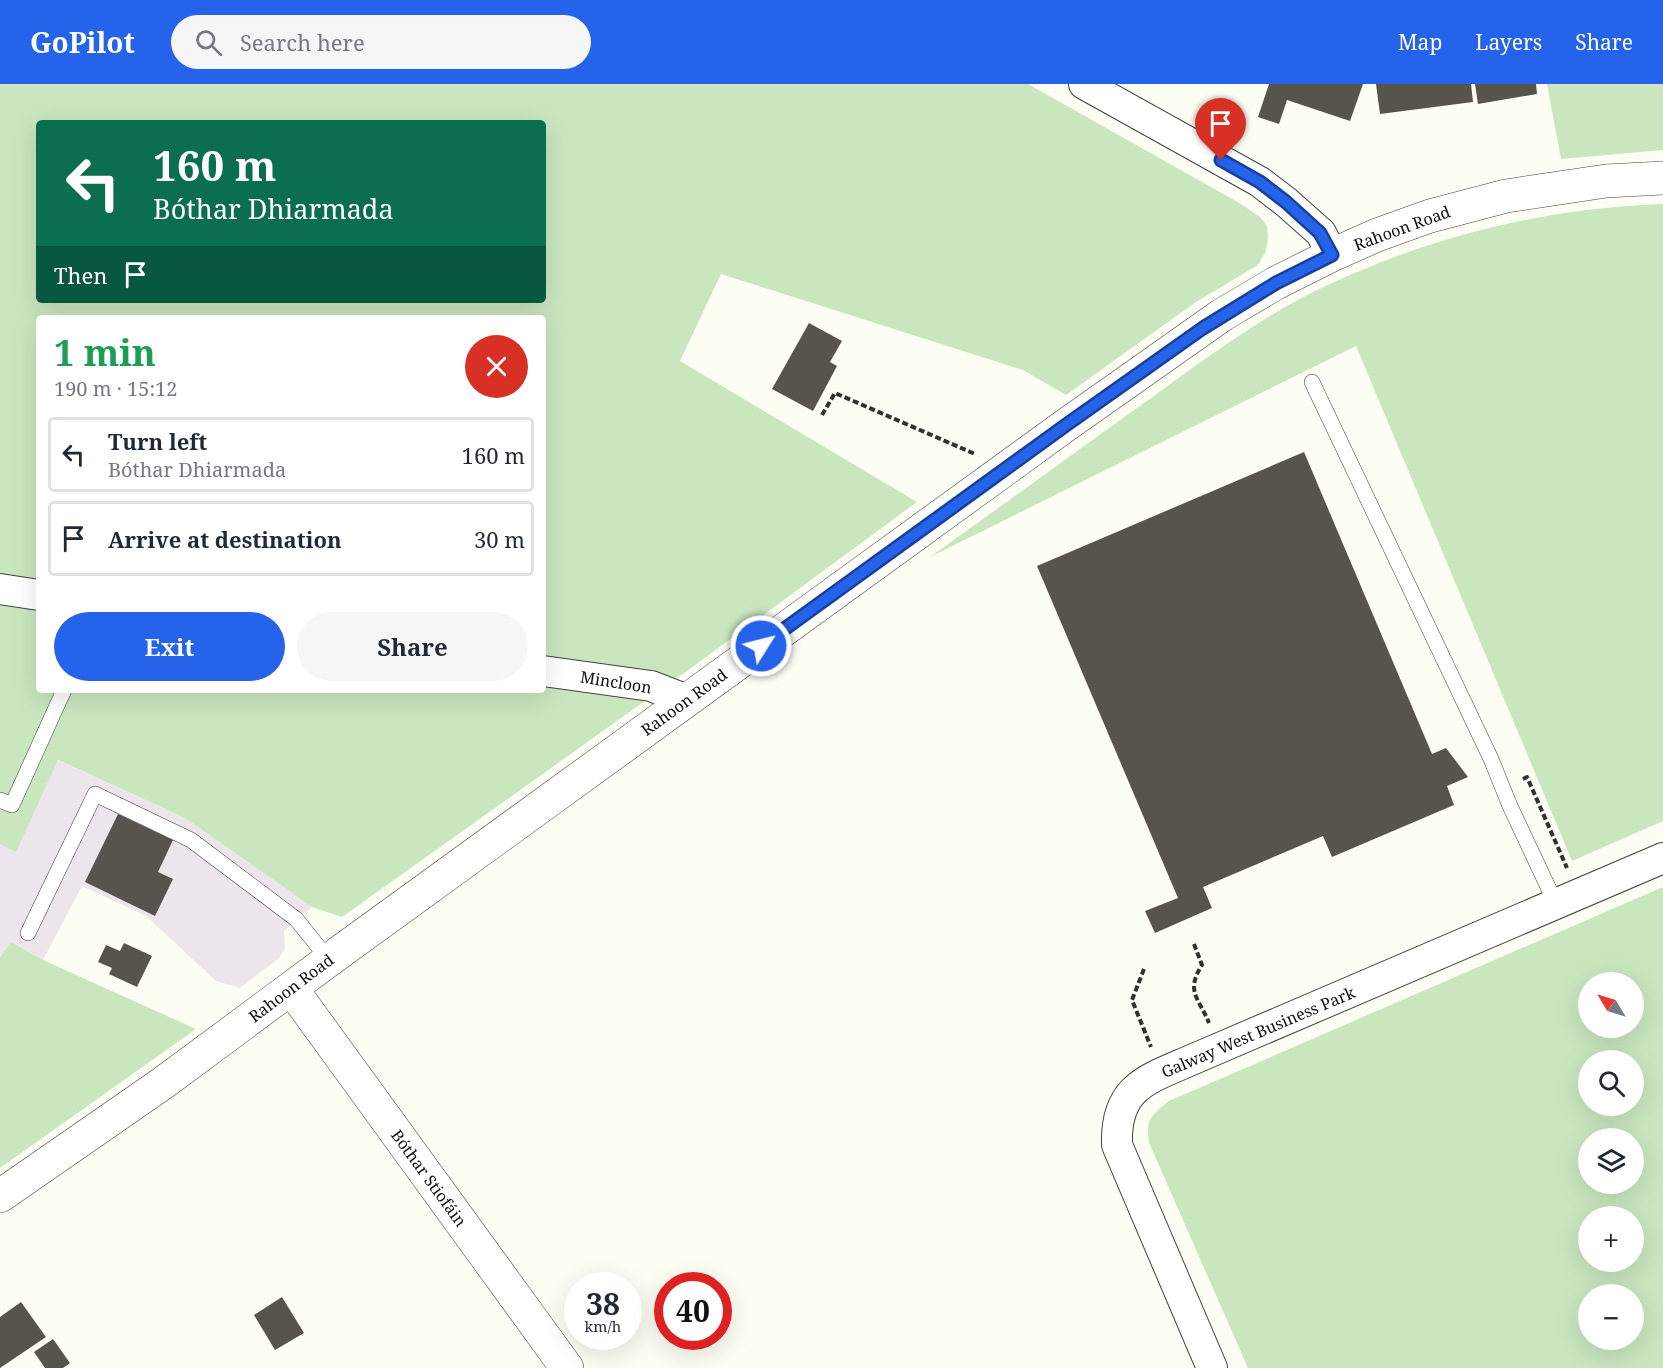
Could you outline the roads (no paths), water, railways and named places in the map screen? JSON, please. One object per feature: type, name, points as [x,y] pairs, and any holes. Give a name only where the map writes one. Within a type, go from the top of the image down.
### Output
[{"type":"street","points":[[1084,84],[1260,182],[1320,233],[1332,255]]},
{"type":"street","name":"Rahoon Road","points":[[0,1196],[164,1083],[329,960],[1066,425],[1203,328],[1276,283],[1377,235],[1430,216],[1506,196],[1606,181],[1663,178]]},
{"type":"street","points":[[0,590],[36,595]]},
{"type":"street","name":"Mincloon","points":[[546,671],[651,686],[687,700]]},
{"type":"street","name":"Galway West Business Park","points":[[1212,1368],[1117,1145],[1116,1125],[1123,1104],[1137,1086],[1663,858]]},
{"type":"street","name":"Bóthar Stiofáin","points":[[291,988],[567,1368]]},
{"type":"lane","points":[[1312,382],[1491,759],[1510,806],[1556,904]]},
{"type":"lane","points":[[0,800],[12,805],[63,693]]},
{"type":"lane","points":[[28,933],[95,794],[191,840],[297,919],[329,960]]}]
